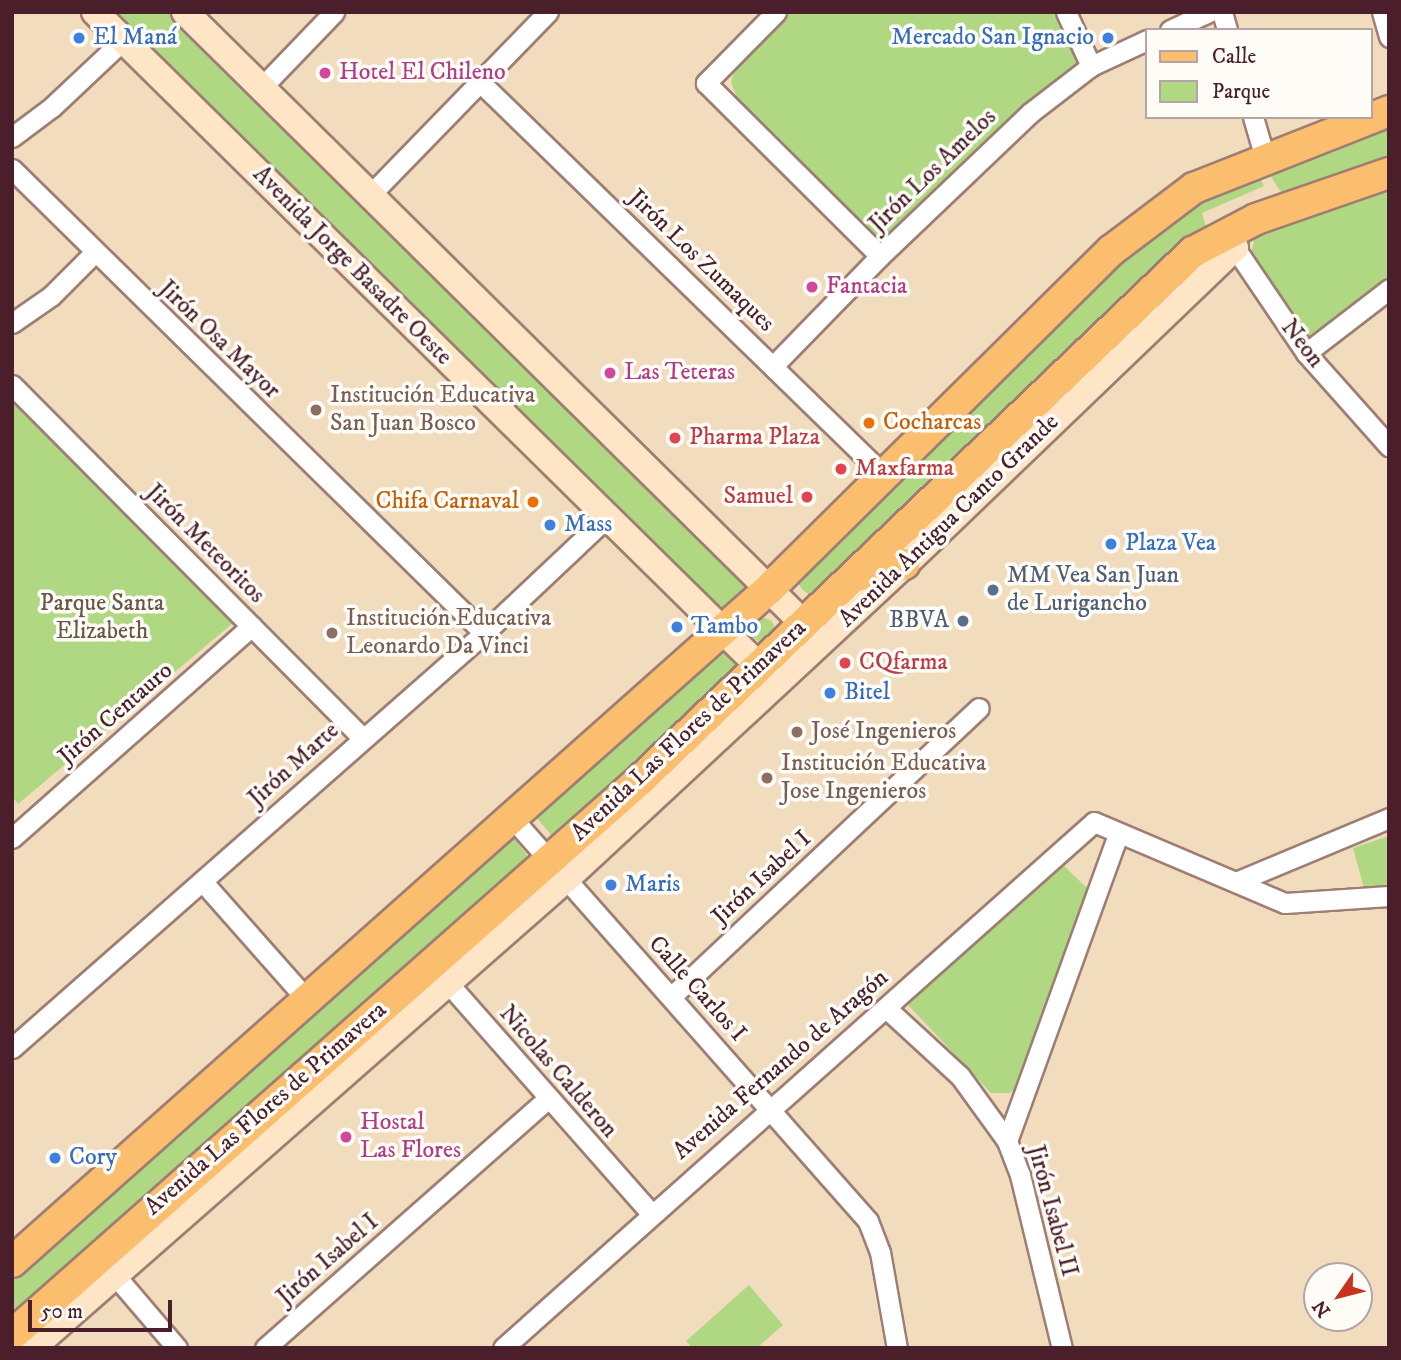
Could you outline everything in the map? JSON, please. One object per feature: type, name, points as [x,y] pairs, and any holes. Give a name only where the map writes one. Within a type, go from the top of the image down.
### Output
[{"type":"main road","name":"Avenida Jorge Basadre Oeste","points":[[95,12],[759,667]]},
{"type":"main road","points":[[184,12],[368,197],[804,624]]},
{"type":"main road","name":"Avenida Las Flores de Primavera","points":[[12,1262],[769,589],[1112,250],[1170,202],[1265,158],[1368,119]]},
{"type":"main road","name":"Avenida Las Flores de Primavera","points":[[12,1335],[107,1266],[558,870],[759,667],[1193,252],[1231,240],[1389,173]]},
{"type":"main road","name":"Avenida Antigua Canto Grande","points":[[558,870],[905,564],[1231,240]]},
{"type":"main road","points":[[857,576],[905,564]]},
{"type":"main road","points":[[32,1348],[107,1266]]},
{"type":"street","points":[[260,89],[334,12]]},
{"type":"street","points":[[368,197],[548,12]]},
{"type":"street","points":[[776,12],[706,83],[880,256]]},
{"type":"street","points":[[1066,12],[1091,65]]},
{"type":"street","points":[[1174,28],[1209,12]]},
{"type":"street","points":[[1382,12],[1389,37]]},
{"type":"street","points":[[12,137],[52,107],[123,40]]},
{"type":"street","name":"Jirón Los Amelos","points":[[774,365],[880,256],[1030,113],[1091,65],[1146,40]]},
{"type":"street","name":"Jirón Los Zumaques","points":[[481,83],[774,365],[885,476]]},
{"type":"street","points":[[1254,119],[1265,158]]},
{"type":"street","name":"Jirón Osa Mayor","points":[[12,169],[94,253],[484,633]]},
{"type":"street","name":"Neon","points":[[1231,240],[1306,352],[1389,446]]},
{"type":"street","points":[[12,323],[51,296],[94,253]]},
{"type":"street","points":[[1306,352],[1389,289]]},
{"type":"street","name":"Jirón Meteoritos","points":[[12,385],[361,737]]},
{"type":"street","name":"Jirón Marte","points":[[12,1048],[361,737],[484,633],[607,517]]},
{"type":"street","name":"Jirón Centauro","points":[[12,838],[252,626]]},
{"type":"street","name":"Jirón Isabel I","points":[[671,997],[979,708]]},
{"type":"street","points":[[1238,881],[1389,818]]},
{"type":"street","name":"Calle Carlos I","points":[[513,819],[868,1221],[880,1252],[897,1348]]},
{"type":"street","name":"Avenida Fernando de Aragón","points":[[503,1348],[650,1212],[886,1007],[1094,821],[1118,834]]},
{"type":"street","points":[[1007,1141],[1118,834],[1238,881],[1285,903],[1389,897]]},
{"type":"street","points":[[202,881],[308,1001]]},
{"type":"street","name":"Nicolas Calderon","points":[[439,974],[650,1212]]},
{"type":"street","name":"Jirón Isabel II","points":[[886,1007],[960,1076],[1007,1141],[1020,1175],[1062,1348]]},
{"type":"street","name":"Jirón Isabel I","points":[[265,1348],[549,1098]]},
{"type":"street","points":[[107,1266],[177,1348]]},
{"type":"green space","points":[[106,12],[168,12],[750,586],[723,609],[710,607]]},
{"type":"green space","points":[[786,12],[1054,12],[1079,56],[1078,66],[1029,101],[880,244],[737,98],[731,82],[737,62]]},
{"type":"green space","points":[[1389,121],[1389,161],[1285,198],[1271,177],[1266,164]]},
{"type":"green space","points":[[1257,171],[1264,186],[1202,213],[1207,230],[817,601],[803,590],[792,576],[1150,225]]},
{"type":"green space","points":[[1389,185],[1389,278],[1306,343],[1250,258],[1256,232]]},
{"type":"green space","name":"Parque Santa Elizabeth","points":[[12,402],[233,623],[18,804],[12,796]]},
{"type":"green space","points":[[763,618],[774,625],[775,630],[768,641],[763,642],[752,635],[751,630],[758,619]]},
{"type":"green space","points":[[721,644],[744,663],[562,834],[552,836],[537,818],[537,807]]},
{"type":"green space","points":[[1389,836],[1389,892],[1367,899],[1353,848]]},
{"type":"green space","points":[[505,838],[514,838],[530,859],[12,1319],[12,1275]]},
{"type":"green space","points":[[1059,861],[1089,890],[1017,1088],[1009,1093],[991,1093],[909,1006],[907,997]]},
{"type":"green space","points":[[749,1285],[783,1325],[757,1348],[692,1348],[686,1341]]},
{"type":"place","name":"El Maná","points":[[79,38]]},
{"type":"place","name":"Mercado San Ignacio","points":[[1108,38]]},
{"type":"place","name":"Hotel El Chileno","points":[[325,73]]},
{"type":"place","name":"Fantacia","points":[[812,287]]},
{"type":"place","name":"Las Teteras","points":[[610,373]]},
{"type":"place","name":"Institución Educativa San Juan Bosco","points":[[316,410]]},
{"type":"place","name":"Cocharcas","points":[[869,423]]},
{"type":"place","name":"Pharma Plaza","points":[[675,438]]},
{"type":"place","name":"Maxfarma","points":[[841,469]]},
{"type":"place","name":"Samuel","points":[[807,497]]},
{"type":"place","name":"Chifa Carnaval","points":[[533,502]]},
{"type":"place","name":"Mass","points":[[550,525]]},
{"type":"place","name":"Plaza Vea","points":[[1111,544]]},
{"type":"place","name":"MM Vea San Juan de Lurigancho","points":[[993,590]]},
{"type":"place","name":"BBVA","points":[[963,621]]},
{"type":"place","name":"Tambo","points":[[677,627]]},
{"type":"place","name":"Institución Educativa Leonardo Da Vinci","points":[[332,633]]},
{"type":"place","name":"CQfarma","points":[[845,663]]},
{"type":"place","name":"Bitel","points":[[830,693]]},
{"type":"place","name":"José Ingenieros","points":[[797,732]]},
{"type":"place","name":"Institución Educativa Jose Ingenieros","points":[[767,778]]},
{"type":"place","name":"Maris","points":[[611,885]]},
{"type":"place","name":"Hostal Las Flores","points":[[346,1137]]},
{"type":"place","name":"Cory","points":[[55,1158]]}]
